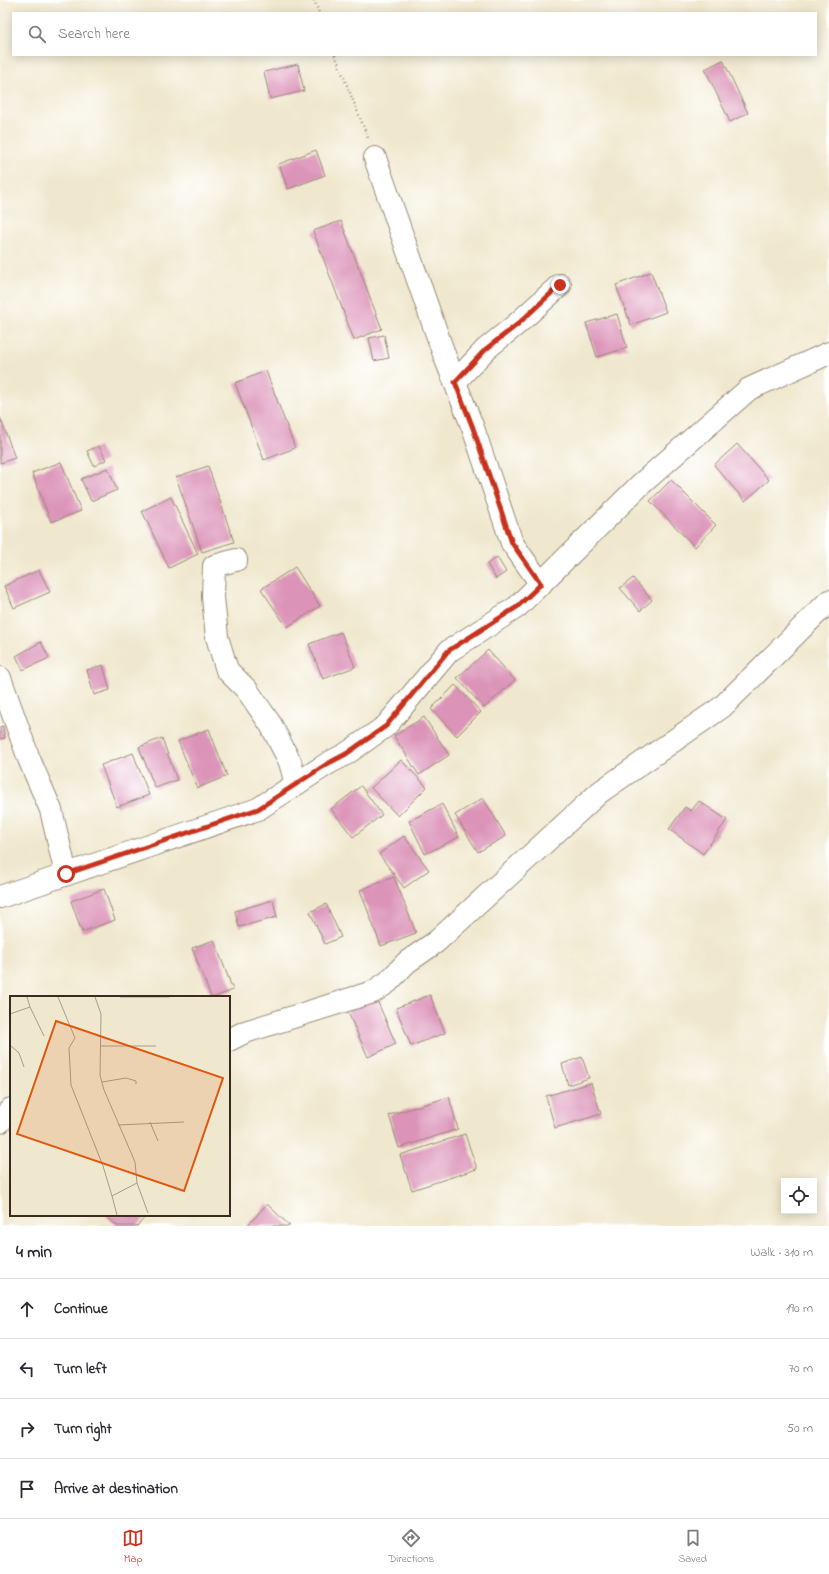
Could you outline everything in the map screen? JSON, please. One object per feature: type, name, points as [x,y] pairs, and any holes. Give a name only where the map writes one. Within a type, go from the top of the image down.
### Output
[{"type":"street","points":[[375,158],[455,382],[473,428],[512,543],[541,584]]},
{"type":"street","points":[[455,382],[486,349],[518,324],[560,285]]},
{"type":"street","points":[[0,897],[258,809],[346,754],[386,726],[448,651],[517,607],[640,485],[749,389],[829,353]]},
{"type":"street","points":[[236,560],[214,566],[213,597],[217,637],[227,670],[247,690],[271,725],[290,762],[296,784]]},
{"type":"street","points":[[230,1040],[245,1032],[373,992],[388,982],[407,962],[436,942],[600,792],[722,707],[829,601]]},
{"type":"street","points":[[0,678],[29,759],[50,810],[66,874]]},
{"type":"street","points":[[0,1122],[10,1110]]},
{"type":"path","points":[[314,0],[319,12]]},
{"type":"path","points":[[335,56],[375,158]]},
{"type":"building","points":[[723,60],[748,113],[730,122],[705,69]]},
{"type":"building","points":[[298,64],[304,91],[270,99],[264,72]]},
{"type":"building","points":[[316,150],[325,175],[288,189],[279,164]]},
{"type":"building","points":[[341,221],[382,329],[354,340],[313,231]]},
{"type":"building","points":[[651,272],[666,312],[631,325],[616,285]]},
{"type":"building","points":[[617,314],[627,348],[597,357],[586,323]]},
{"type":"building","points":[[384,335],[389,358],[374,361],[369,338]]},
{"type":"building","points":[[266,371],[295,448],[264,460],[235,383]]},
{"type":"building","points":[[0,417],[15,458],[0,463]]},
{"type":"building","points":[[737,444],[769,480],[745,501],[714,465]]},
{"type":"building","points":[[99,446],[106,460],[94,466],[87,451]]},
{"type":"building","points":[[61,462],[81,511],[51,522],[32,473]]},
{"type":"building","points":[[208,466],[234,542],[202,552],[176,477]]},
{"type":"building","points":[[108,468],[117,490],[91,501],[81,479]]},
{"type":"building","points":[[671,480],[716,525],[695,547],[650,501]]},
{"type":"building","points":[[171,497],[198,554],[169,568],[142,511]]},
{"type":"building","points":[[497,557],[506,572],[496,579],[487,564]]},
{"type":"building","points":[[295,567],[320,606],[287,627],[261,589]]},
{"type":"building","points":[[39,570],[50,592],[14,608],[4,586]]},
{"type":"building","points":[[633,578],[652,600],[640,611],[620,588]]},
{"type":"building","points":[[341,632],[355,667],[323,679],[309,644]]},
{"type":"building","points":[[41,642],[49,658],[23,670],[16,656]]},
{"type":"building","points":[[488,650],[515,680],[484,708],[457,678]]},
{"type":"building","points":[[103,665],[110,690],[94,695],[87,670]]},
{"type":"building","points":[[455,685],[481,712],[457,736],[431,709]]},
{"type":"building","points":[[424,717],[449,755],[419,775],[394,736]]},
{"type":"building","points":[[3,726],[5,738],[0,739],[0,727]]},
{"type":"building","points":[[209,729],[227,776],[197,788],[178,741]]},
{"type":"building","points":[[162,738],[177,780],[155,788],[139,747]]},
{"type":"building","points":[[133,753],[149,795],[117,807],[101,765]]},
{"type":"building","points":[[401,760],[427,787],[398,816],[371,788]]},
{"type":"building","points":[[361,786],[382,815],[353,837],[331,809]]},
{"type":"building","points":[[483,798],[506,836],[478,852],[455,815]]},
{"type":"building","points":[[699,801],[727,820],[703,854],[669,829],[685,807],[691,811]]},
{"type":"building","points":[[442,804],[459,837],[425,854],[409,821]]},
{"type":"building","points":[[404,836],[429,870],[404,888],[379,854]]},
{"type":"building","points":[[394,877],[416,933],[381,946],[360,890]]},
{"type":"building","points":[[104,889],[115,920],[82,932],[71,901]]},
{"type":"building","points":[[273,900],[277,917],[239,927],[235,911]]},
{"type":"building","points":[[326,904],[341,937],[325,944],[310,912]]},
{"type":"building","points":[[214,940],[233,990],[218,996],[211,996],[192,948]]},
{"type":"building","points":[[430,995],[445,1033],[411,1046],[396,1008]]},
{"type":"building","points":[[376,998],[396,1044],[368,1057],[347,1010]]},
{"type":"building","points":[[582,1057],[589,1078],[568,1085],[562,1064]]},
{"type":"building","points":[[591,1083],[601,1114],[555,1128],[546,1096]]},
{"type":"building","points":[[449,1097],[458,1129],[399,1148],[389,1115]]},
{"type":"building","points":[[465,1134],[477,1169],[412,1190],[400,1155]]},
{"type":"building","points":[[267,1204],[290,1226],[247,1226]]},
{"type":"building","points":[[106,1216],[146,1216],[137,1226],[117,1226]]},
{"type":"route","points":[[66,874],[258,809],[327,764],[346,754],[386,726],[448,651],[517,607],[541,584],[512,543],[473,428],[455,382],[486,349],[518,324],[560,285]]}]
